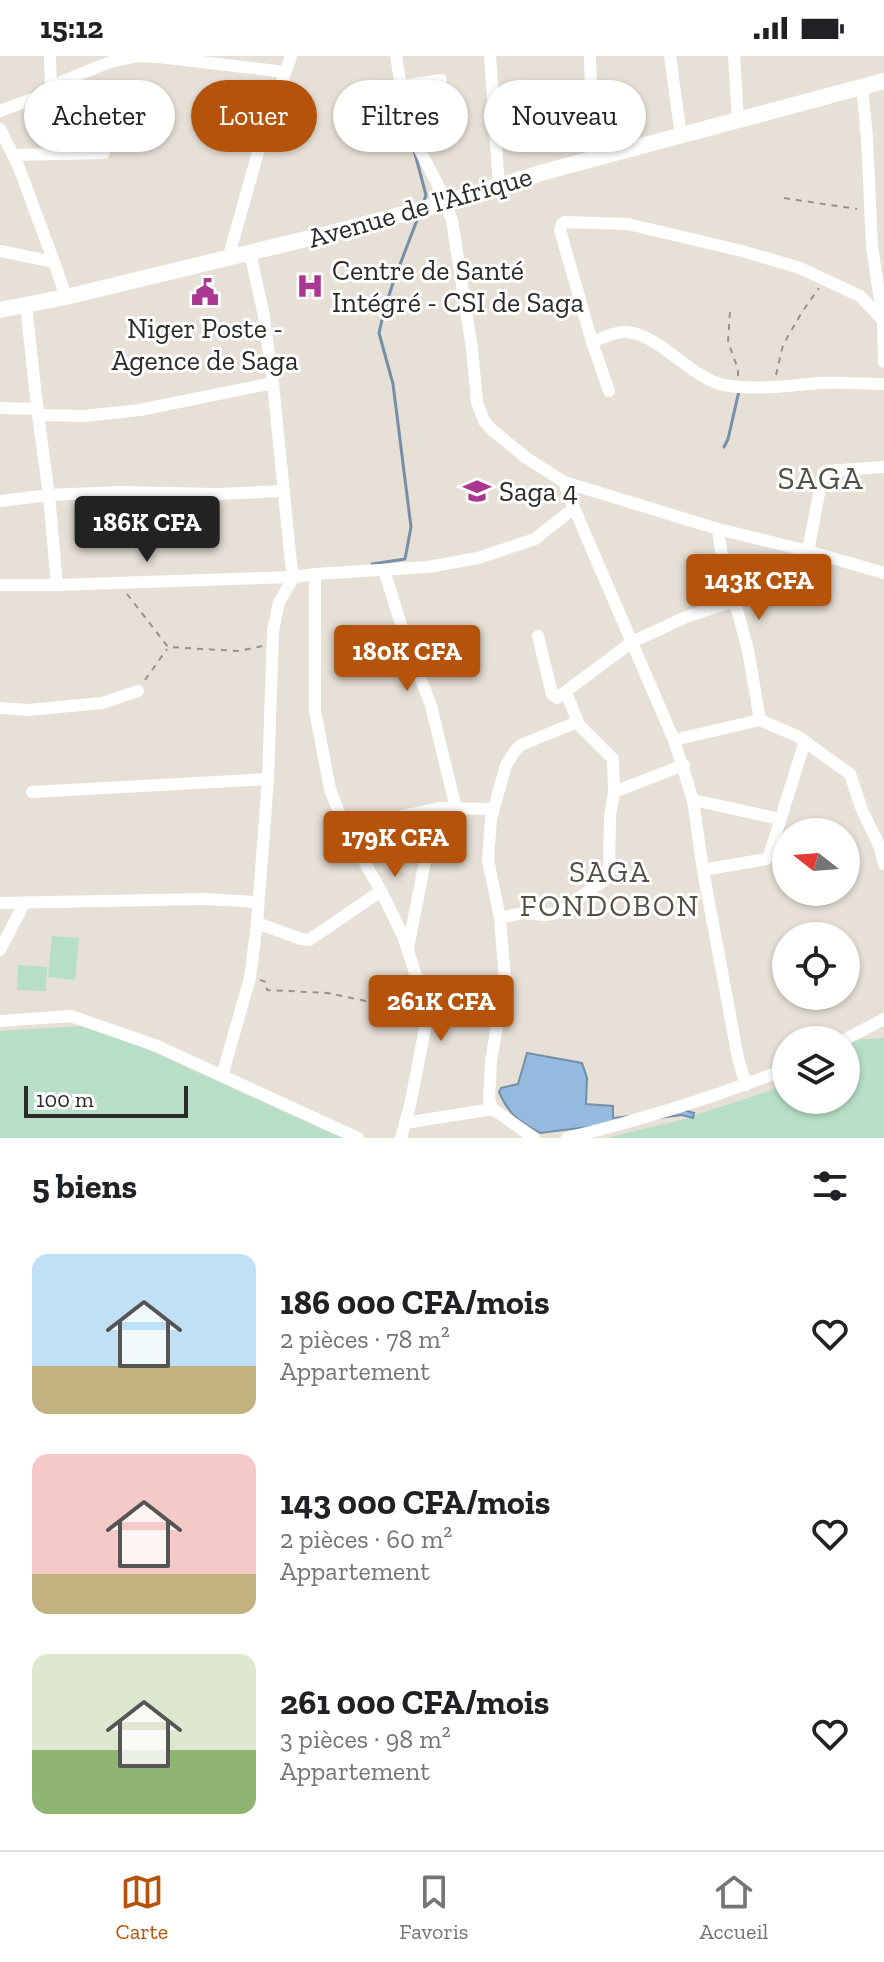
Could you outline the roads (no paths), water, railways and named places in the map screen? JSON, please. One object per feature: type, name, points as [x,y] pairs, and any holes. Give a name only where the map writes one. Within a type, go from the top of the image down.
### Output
[{"type":"main road","name":"Avenue de l'Afrique","points":[[0,310],[228,259],[407,213],[884,81]]},
{"type":"street","points":[[50,56],[51,80]]},
{"type":"street","points":[[67,80],[124,58],[159,56],[285,72]]},
{"type":"street","points":[[228,259],[262,138],[291,56]]},
{"type":"street","points":[[396,56],[400,80]]},
{"type":"street","points":[[490,56],[499,187]]},
{"type":"street","points":[[590,56],[593,160]]},
{"type":"street","points":[[670,56],[681,136]]},
{"type":"street","points":[[734,56],[738,120]]},
{"type":"street","points":[[862,86],[884,362]]},
{"type":"street","points":[[0,111],[24,102]]},
{"type":"street","points":[[0,129],[13,155],[66,297]]},
{"type":"street","points":[[419,152],[438,204],[452,220],[477,402],[480,413],[491,429],[525,457],[564,482],[718,529],[884,573]]},
{"type":"street","points":[[13,155],[104,153]]},
{"type":"street","points":[[870,188],[884,187]]},
{"type":"street","points":[[609,391],[560,230],[565,222],[628,224],[800,268],[860,296],[883,320]]},
{"type":"street","points":[[0,251],[54,262]]},
{"type":"street","points":[[222,1076],[250,978],[268,779],[273,631],[279,602],[294,577],[273,383],[263,311],[250,253]]},
{"type":"street","points":[[26,306],[57,585]]},
{"type":"street","points":[[592,342],[618,332],[635,334],[722,384],[773,387],[832,382],[884,384]]},
{"type":"street","points":[[0,408],[84,416],[140,410],[273,383]]},
{"type":"street","points":[[808,551],[823,473],[884,467]]},
{"type":"street","points":[[564,482],[684,765],[693,800],[738,1058],[746,1085]]},
{"type":"street","points":[[0,501],[119,492],[217,494],[284,491]]},
{"type":"street","points":[[0,585],[294,577],[441,565],[504,551],[535,539],[574,508]]},
{"type":"street","points":[[718,529],[748,650],[760,720]]},
{"type":"street","points":[[538,636],[553,696],[557,698],[632,642],[686,617],[734,601],[824,556]]},
{"type":"street","points":[[384,570],[431,706],[456,808]]},
{"type":"street","points":[[315,574],[315,711],[330,789],[345,828],[381,891],[408,948],[426,1011],[425,1029],[401,1138]]},
{"type":"street","points":[[0,708],[28,710],[102,703],[138,691]]},
{"type":"street","points":[[500,918],[523,913],[557,913],[609,875],[613,759],[577,722],[566,692]]},
{"type":"street","points":[[674,740],[760,720],[805,741],[850,774],[884,864]]},
{"type":"street","points":[[534,1138],[493,1109],[489,1100],[491,1061],[505,980],[500,918],[488,860],[493,809],[506,765],[515,751],[521,745],[577,722]]},
{"type":"street","points":[[780,818],[805,741]]},
{"type":"street","points":[[614,792],[684,765]]},
{"type":"street","points":[[32,792],[268,779]]},
{"type":"street","points":[[693,800],[775,818]]},
{"type":"street","points":[[345,828],[439,808],[493,809]]},
{"type":"street","points":[[408,948],[429,841],[439,808]]},
{"type":"street","points":[[703,870],[767,859],[772,844]]},
{"type":"street","points":[[257,923],[309,940],[381,891]]},
{"type":"street","points":[[0,903],[205,899],[258,902]]},
{"type":"street","points":[[0,950],[25,902]]},
{"type":"street","points":[[0,1021],[71,1016],[157,1046],[358,1138]]},
{"type":"street","points":[[860,1032],[884,1019]]},
{"type":"street","points":[[567,1138],[617,1126],[772,1075]]},
{"type":"street","points":[[405,1123],[493,1109]]},
{"type":"water","points":[[527,1053],[582,1063],[587,1078],[586,1104],[613,1106],[613,1118],[684,1110],[694,1113],[693,1118],[682,1115],[540,1133],[515,1117],[499,1092],[501,1088],[518,1084]]},
{"type":"waterway","points":[[415,152],[426,195],[423,204]]},
{"type":"waterway","points":[[372,564],[405,559],[411,527],[393,384],[379,333],[394,280],[419,215]]},
{"type":"waterway","points":[[724,447],[739,391]]},
{"type":"place","name":"Centre de Santé Intégré - CSI de Saga","points":[[310,286]]},
{"type":"place","name":"Niger Poste - Agence de Saga","points":[[205,292]]},
{"type":"place","name":"Saga 4","points":[[477,491]]},
{"type":"district","name":"SAGA","points":[[821,478]]},
{"type":"district","name":"SAGA FONDOBON","points":[[610,889]]}]
